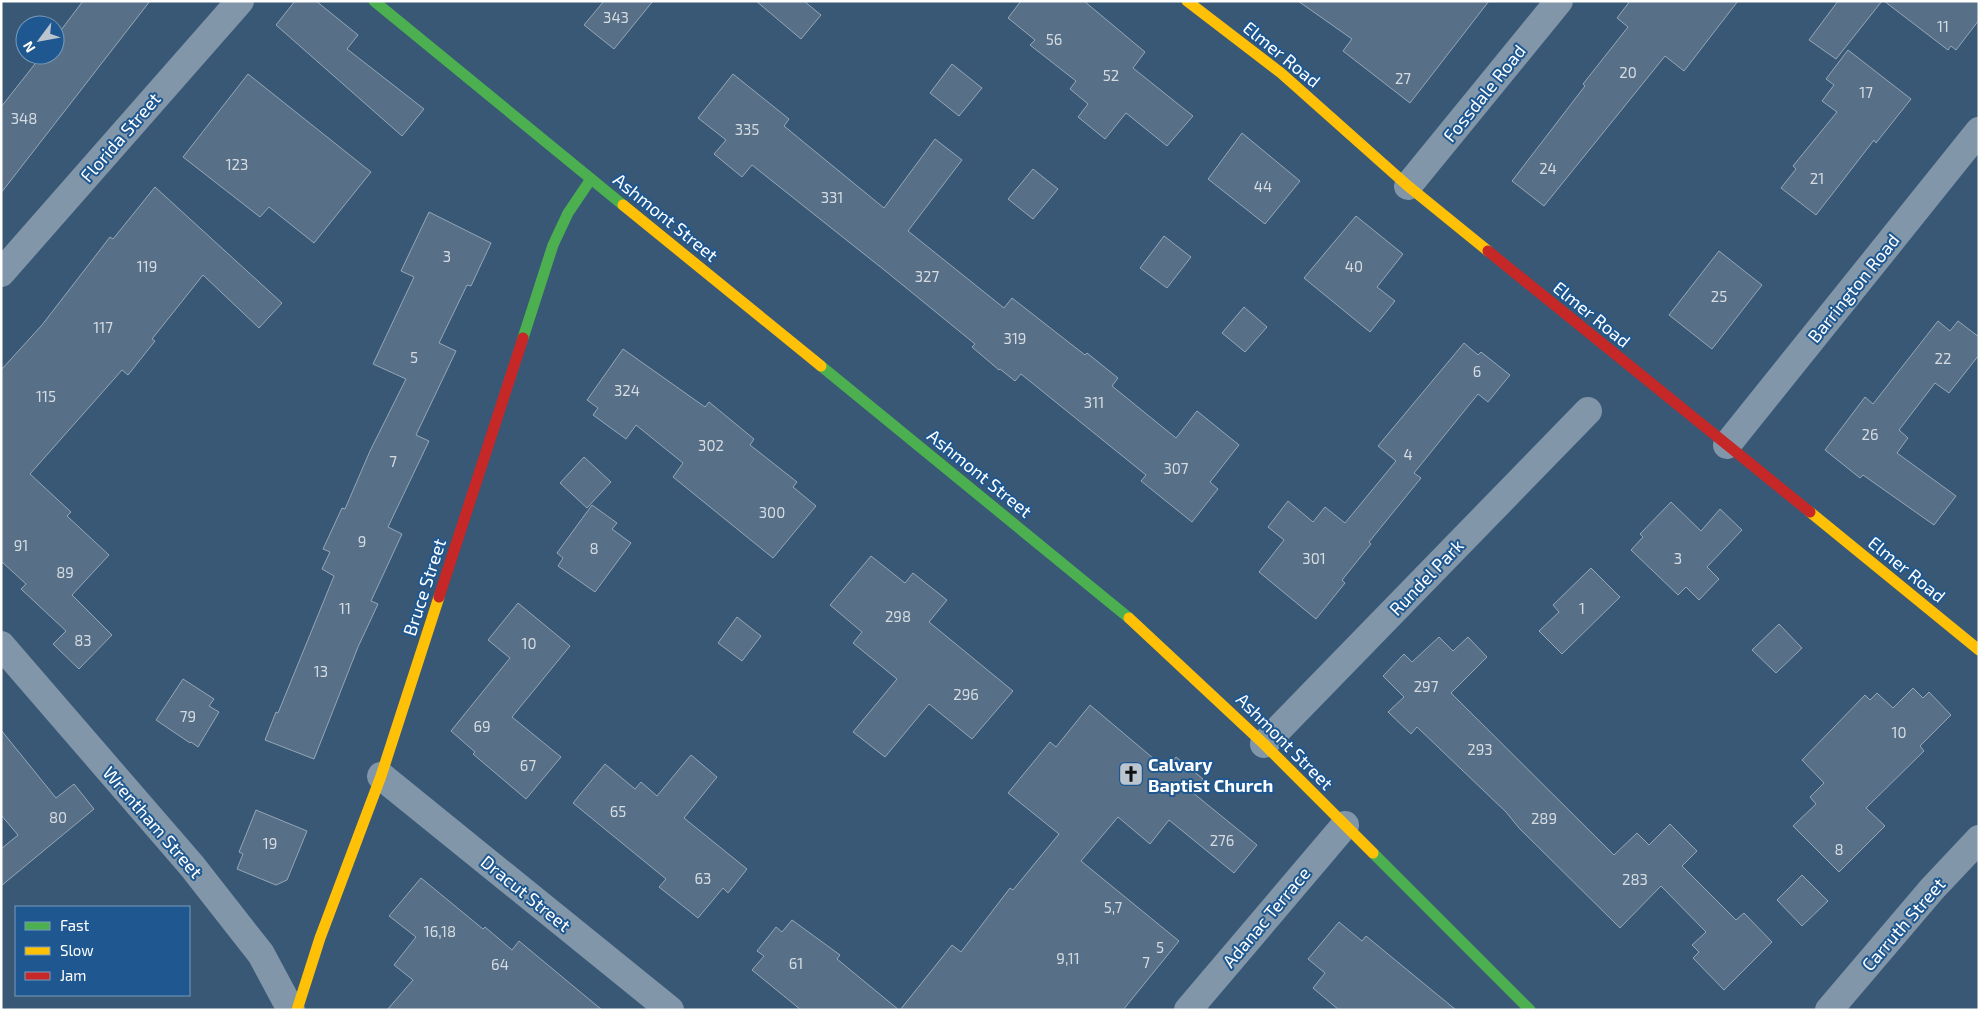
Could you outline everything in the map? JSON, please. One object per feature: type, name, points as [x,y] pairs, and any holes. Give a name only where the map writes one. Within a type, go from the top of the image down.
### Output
[{"type":"street","name":"Florida Street","points":[[1,273],[240,1]]},
{"type":"street","name":"Ashmont Street","points":[[374,1],[1123,613],[1185,668],[1264,744],[1530,1010]]},
{"type":"street","name":"Elmer Road","points":[[1187,1],[1281,73],[1408,186],[1979,650]]},
{"type":"street","name":"Fossdale Road","points":[[1408,186],[1559,1]]},
{"type":"street","name":"Barrington Road","points":[[1727,445],[1979,131]]},
{"type":"street","name":"Bruce Street","points":[[297,1010],[320,938],[381,776],[553,245],[568,213],[591,180]]},
{"type":"street","name":"Rundel Park","points":[[1264,744],[1588,411]]},
{"type":"street","name":"Wrentham Street","points":[[1,645],[197,873],[261,954],[290,1010]]},
{"type":"street","name":"Dracut Street","points":[[381,776],[670,1010]]},
{"type":"street","name":"Adanac Terrace","points":[[1188,1010],[1345,824]]},
{"type":"street","name":"Carruth Street","points":[[1829,1010],[1932,889],[1979,839]]},
{"type":"building","points":[[83,1],[150,1],[1,193],[1,107],[34,65],[65,65],[65,25]]},
{"type":"building","points":[[295,1],[316,1],[358,35],[347,49],[424,109],[402,136],[276,25]]},
{"type":"building","points":[[604,1],[653,1],[614,49],[584,25]]},
{"type":"building","points":[[756,1],[804,1],[821,15],[801,39]]},
{"type":"building","points":[[1021,1],[1084,1],[1145,52],[1133,68],[1193,116],[1167,146],[1126,113],[1105,139],[1078,117],[1088,104],[1070,89],[1076,81],[1030,45],[1035,40],[1008,18]]},
{"type":"building","points":[[1298,1],[1489,1],[1410,103],[1343,51],[1352,39]]},
{"type":"building","points":[[1630,1],[1738,1],[1684,71],[1665,56],[1544,206],[1512,181],[1585,86],[1583,84],[1628,27],[1617,18]]},
{"type":"building","points":[[1838,1],[1882,1],[1836,59],[1809,40]]},
{"type":"building","points":[[1884,1],[1979,1],[1979,20],[1956,50],[1951,46],[1948,50]]},
{"type":"building","points":[[1848,50],[1911,99],[1876,143],[1874,140],[1816,215],[1781,188],[1796,169],[1793,166],[1837,112],[1822,101],[1834,85],[1826,79]]},
{"type":"building","points":[[952,64],[982,88],[959,116],[930,93]]},
{"type":"building","points":[[248,74],[371,172],[314,243],[269,207],[260,217],[183,157]]},
{"type":"building","points":[[733,74],[789,119],[784,126],[884,208],[935,139],[962,160],[908,231],[1004,308],[1012,298],[1085,355],[1087,353],[1118,378],[1112,386],[1176,438],[1197,411],[1239,445],[1210,482],[1218,489],[1192,522],[1141,481],[1146,475],[1021,374],[1015,381],[999,370],[972,347],[975,344],[752,165],[742,177],[714,154],[726,140],[698,118]]},
{"type":"building","points":[[1242,133],[1300,181],[1265,224],[1208,179]]},
{"type":"building","points":[[1033,169],[1058,189],[1033,219],[1008,199]]},
{"type":"building","points":[[155,187],[282,303],[259,328],[203,275],[152,339],[155,341],[128,375],[122,370],[30,474],[71,512],[67,516],[109,555],[72,595],[112,635],[79,669],[53,644],[66,631],[21,589],[26,584],[1,561],[1,370],[42,325],[110,237],[113,239]]},
{"type":"building","points":[[429,212],[491,243],[471,286],[467,285],[439,343],[456,351],[416,435],[429,441],[388,527],[402,534],[371,601],[378,604],[358,647],[314,759],[265,740],[276,712],[278,713],[334,576],[322,569],[330,552],[323,549],[342,508],[345,509],[370,451],[406,379],[373,364],[414,277],[401,271]]},
{"type":"building","points":[[1356,216],[1403,254],[1377,287],[1395,301],[1370,332],[1304,278]]},
{"type":"building","points":[[1164,236],[1191,257],[1167,288],[1140,268]]},
{"type":"building","points":[[1719,251],[1762,285],[1712,349],[1669,315]]},
{"type":"building","points":[[1244,307],[1267,327],[1245,352],[1222,333]]},
{"type":"building","points":[[1938,321],[1950,331],[1958,321],[1979,337],[1979,355],[1949,393],[1935,383],[1899,430],[1908,438],[1897,453],[1956,496],[1934,525],[1863,475],[1860,478],[1825,450],[1865,397],[1873,404]]},
{"type":"building","points":[[1464,343],[1478,355],[1481,352],[1510,375],[1488,402],[1478,394],[1414,473],[1421,478],[1369,542],[1371,544],[1342,580],[1345,583],[1316,619],[1259,572],[1284,540],[1268,527],[1288,501],[1313,522],[1325,507],[1345,523],[1396,461],[1378,446]]},
{"type":"building","points":[[623,349],[705,407],[709,402],[754,439],[750,445],[797,482],[793,487],[816,506],[773,558],[673,477],[683,463],[636,425],[626,439],[593,415],[598,408],[587,400]]},
{"type":"building","points":[[584,457],[611,482],[587,508],[560,483]]},
{"type":"building","points":[[1671,502],[1701,531],[1720,509],[1742,530],[1707,567],[1719,579],[1699,600],[1686,587],[1678,595],[1631,550],[1643,537],[1640,534]]},
{"type":"building","points":[[592,505],[617,523],[612,529],[631,543],[595,592],[558,566],[563,558],[557,553]]},
{"type":"building","points":[[871,556],[905,583],[913,573],[947,600],[929,622],[1013,691],[972,739],[929,704],[885,757],[853,732],[897,679],[853,643],[862,632],[830,605]]},
{"type":"building","points":[[1591,568],[1620,597],[1562,654],[1539,631],[1559,612],[1553,605]]},
{"type":"building","points":[[518,603],[570,646],[512,717],[561,757],[526,799],[473,754],[475,752],[451,731],[510,658],[488,640]]},
{"type":"building","points":[[737,617],[761,636],[742,661],[718,643]]},
{"type":"building","points":[[1779,624],[1802,648],[1776,673],[1752,650]]},
{"type":"building","points":[[1439,637],[1453,651],[1468,637],[1487,657],[1451,693],[1614,855],[1637,833],[1649,845],[1670,824],[1697,851],[1682,866],[1736,920],[1744,913],[1772,942],[1724,990],[1693,958],[1699,952],[1692,945],[1706,932],[1661,886],[1620,928],[1519,828],[1506,812],[1417,727],[1411,734],[1388,712],[1404,697],[1383,676],[1404,654],[1412,662]]},
{"type":"building","points":[[183,679],[214,699],[209,706],[219,712],[198,747],[156,720]]},
{"type":"building","points":[[1913,688],[1923,698],[1929,692],[1951,715],[1920,746],[1924,751],[1866,808],[1885,826],[1839,872],[1793,826],[1816,804],[1810,797],[1824,783],[1802,760],[1865,695],[1870,700],[1877,693],[1893,708]]},
{"type":"building","points":[[1090,705],[1166,769],[1176,757],[1203,779],[1192,792],[1257,845],[1234,873],[1169,820],[1150,844],[1118,817],[1081,861],[1179,941],[1123,1010],[900,1010],[952,945],[961,952],[1010,888],[1013,890],[1059,834],[1008,793],[1050,742],[1056,747]]},
{"type":"building","points":[[1,730],[56,798],[74,784],[94,809],[1,886],[1,849],[18,835],[1,815]]},
{"type":"building","points":[[691,755],[717,777],[684,818],[747,869],[728,893],[723,888],[698,918],[659,887],[666,879],[573,803],[605,764],[635,789],[641,782],[657,796]]},
{"type":"building","points":[[256,810],[307,831],[287,880],[276,885],[237,869],[243,854],[239,852]]},
{"type":"building","points":[[1802,875],[1828,901],[1802,926],[1777,900]]},
{"type":"building","points":[[421,878],[483,929],[485,927],[512,950],[519,941],[602,1010],[387,1010],[413,980],[394,965],[416,937],[389,916]]},
{"type":"building","points":[[792,920],[840,955],[837,959],[899,1010],[801,1010],[752,970],[764,956],[757,951],[776,927],[782,932]]},
{"type":"building","points":[[1339,922],[1362,941],[1366,936],[1456,1010],[1339,1010],[1313,988],[1325,973],[1308,959]]},
{"type":"traffic: fast","points":[[374,1],[623,205]]},
{"type":"traffic: fast","points":[[523,338],[553,245],[568,213],[591,179]]},
{"type":"traffic: fast","points":[[821,366],[1129,618]]},
{"type":"traffic: fast","points":[[1373,853],[1530,1010]]},
{"type":"traffic: slow","points":[[1187,1],[1281,73],[1408,186],[1488,251]]},
{"type":"traffic: slow","points":[[623,205],[821,366]]},
{"type":"traffic: slow","points":[[1810,512],[1979,650]]},
{"type":"traffic: slow","points":[[297,1010],[320,938],[381,776],[439,597]]},
{"type":"traffic: slow","points":[[1129,618],[1264,744],[1373,853]]},
{"type":"traffic: jam","points":[[1488,251],[1810,512]]},
{"type":"traffic: jam","points":[[439,597],[523,338]]},
{"type":"place","name":"Calvary Baptist Church","points":[[1131,774]]}]
